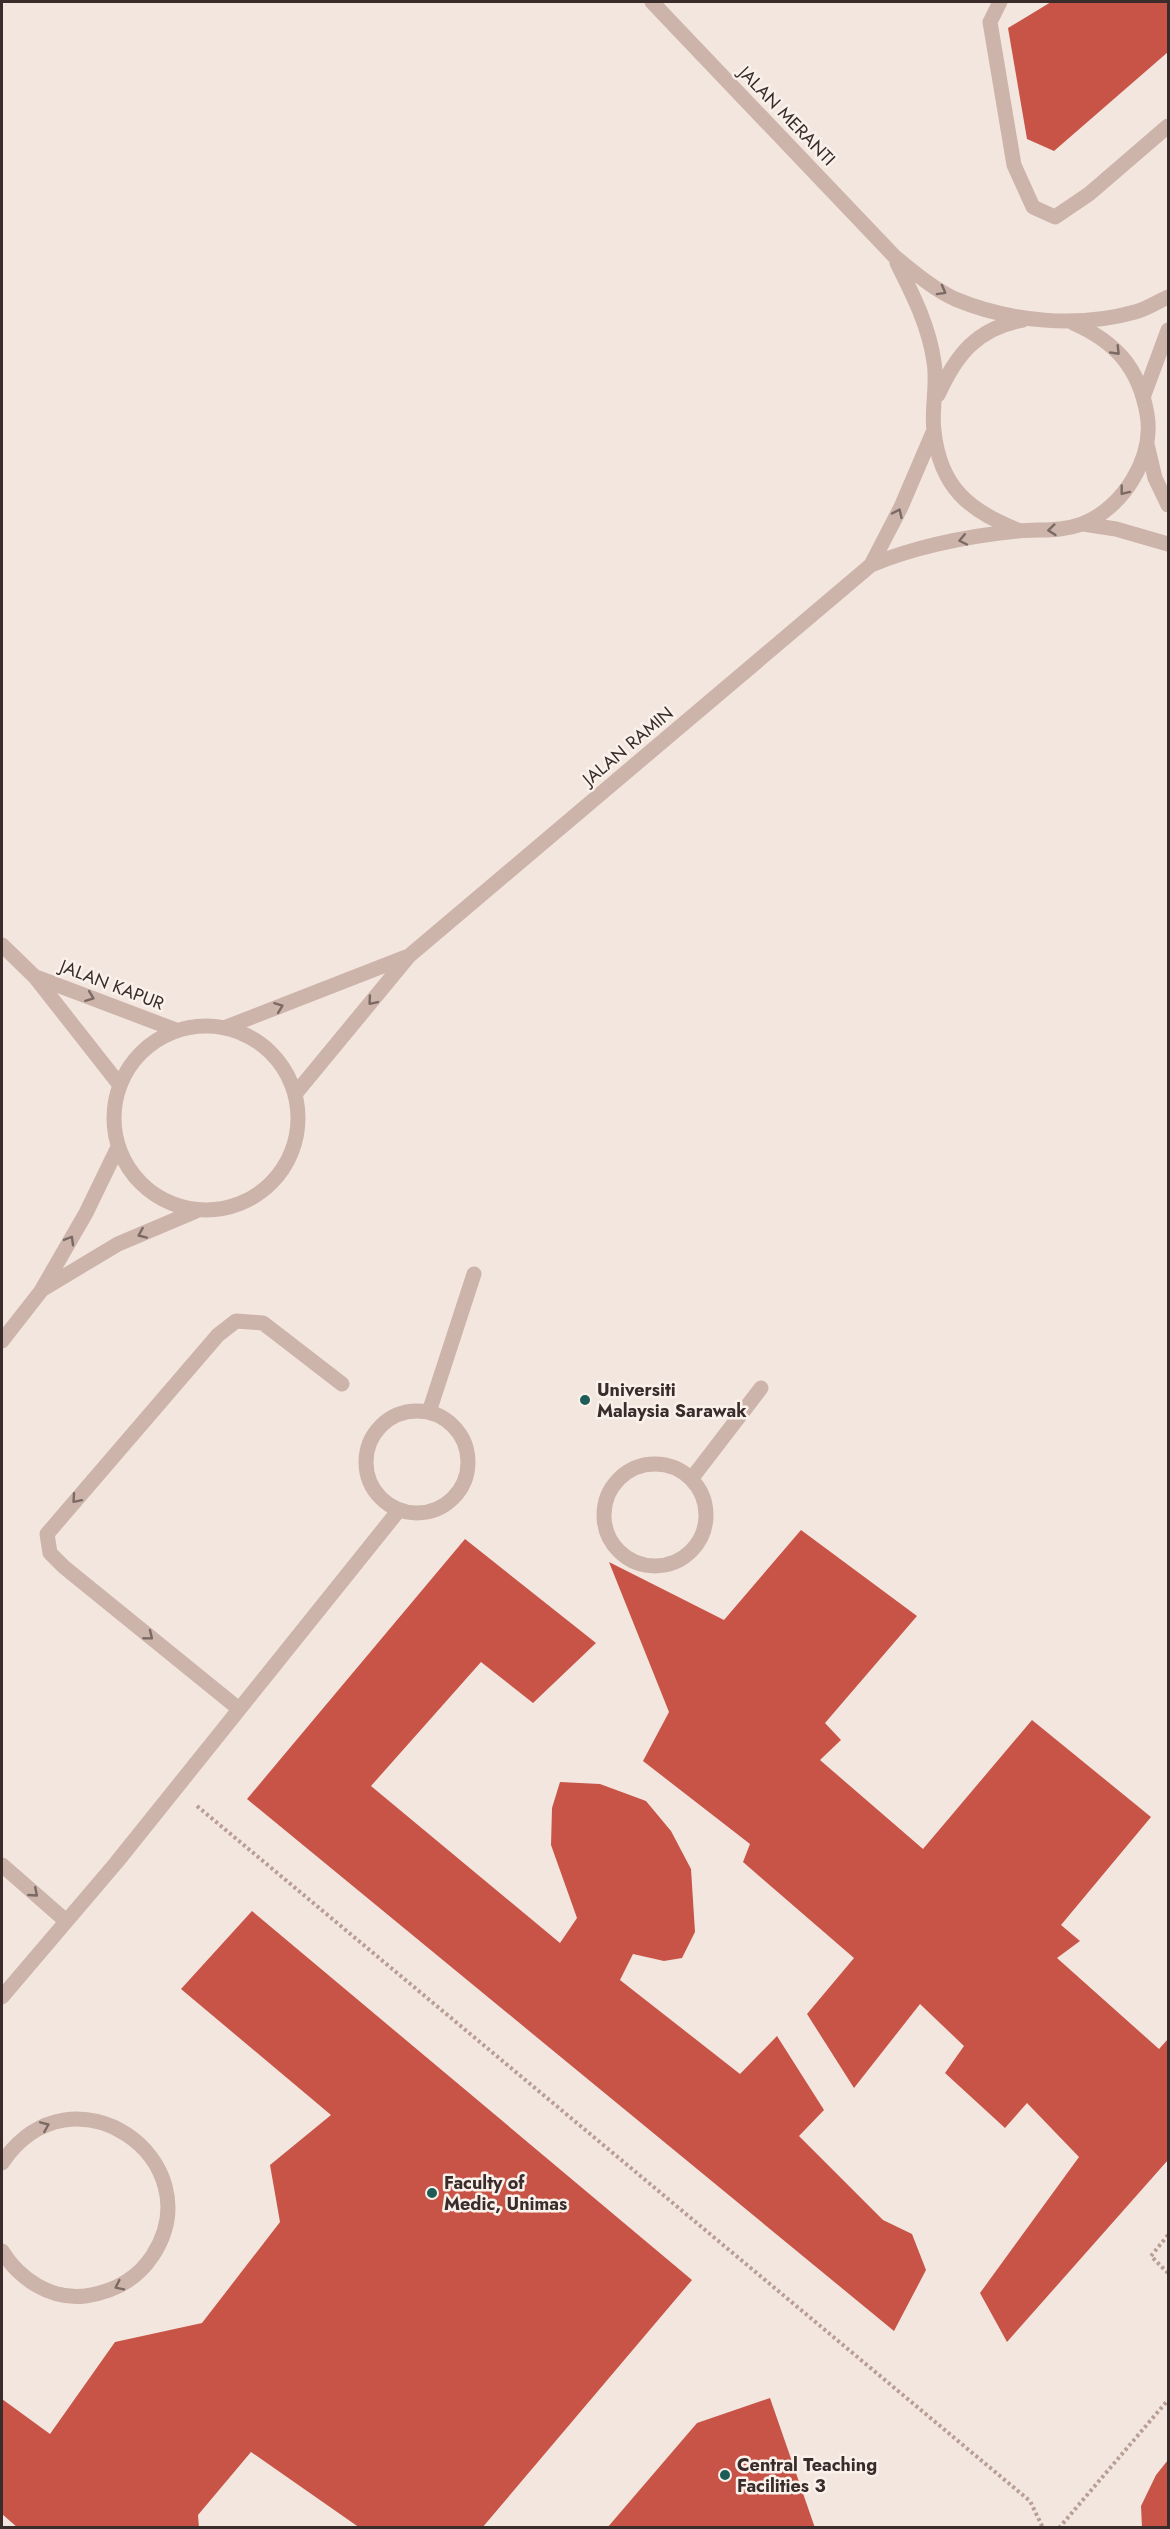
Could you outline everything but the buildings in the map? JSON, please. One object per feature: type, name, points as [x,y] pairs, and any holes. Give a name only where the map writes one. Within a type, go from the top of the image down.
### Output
[{"type":"street","name":"JALAN MERANTI","points":[[652,2],[895,257]]},
{"type":"street","points":[[1000,2],[990,22],[1014,165],[1032,207],[1055,216],[1089,194],[1168,126]]},
{"type":"street","points":[[895,257],[927,283],[954,298],[997,312],[1073,323],[1097,334],[1117,351],[1133,371],[1144,395],[1148,419],[1147,444],[1155,478],[1168,505]]},
{"type":"street","points":[[895,257],[927,329],[935,363],[934,430],[941,464],[960,495],[987,518],[1021,531]]},
{"type":"street","points":[[1073,323],[1137,312],[1168,297]]},
{"type":"street","points":[[936,398],[951,366],[974,340],[1005,323],[1039,318]]},
{"type":"street","points":[[1144,395],[1168,330]]},
{"type":"street","points":[[872,565],[901,507],[934,430]]},
{"type":"street","points":[[872,565],[904,552],[1021,531],[1053,532],[1083,524],[1113,505],[1135,477],[1147,444]]},
{"type":"street","points":[[1083,524],[1116,529],[1168,544]]},
{"type":"street","name":"JALAN RAMIN","points":[[296,1094],[409,956],[872,565]]},
{"type":"street","name":"JALAN KAPUR","points":[[2,945],[35,977],[119,1084]]},
{"type":"street","name":"JALAN RAMIN","points":[[224,1028],[409,956]]},
{"type":"street","name":"JALAN KAPUR","points":[[35,977],[176,1030]]},
{"type":"street","points":[[200,1026],[224,1028],[248,1036],[269,1050],[285,1071],[296,1094],[298,1125],[291,1156],[274,1183],[251,1200],[224,1210],[195,1211],[170,1204],[147,1191],[130,1171],[118,1147],[112,1116],[119,1084],[133,1061],[152,1042],[176,1030],[200,1026]]},
{"type":"street","points":[[2,1341],[41,1291],[86,1213],[118,1147]]},
{"type":"street","points":[[41,1291],[118,1244],[195,1211]]},
{"type":"street","points":[[429,1412],[474,1274]]},
{"type":"street","points":[[239,1709],[64,1567],[50,1553],[46,1534],[218,1335],[236,1321],[262,1323],[342,1384]]},
{"type":"street","points":[[692,1478],[761,1388]]},
{"type":"street","points":[[413,1411],[429,1412],[446,1420],[459,1433],[468,1450],[468,1468],[463,1486],[452,1501],[435,1510],[417,1513],[399,1510],[384,1501],[372,1487],[366,1470],[367,1452],[374,1436],[385,1422],[398,1414],[413,1411]]},
{"type":"street","points":[[649,1463],[672,1466],[692,1478],[704,1498],[707,1521],[699,1542],[683,1559],[660,1566],[638,1564],[618,1551],[606,1531],[603,1508],[611,1487],[627,1470],[649,1463]]},
{"type":"street","points":[[2,1997],[176,1788],[399,1510]]},
{"type":"street","points":[[2,1865],[66,1921]]},
{"type":"street","points":[[2,2163],[6,2145],[54,2122],[79,2118],[104,2122],[127,2133],[146,2150],[160,2172],[167,2196],[167,2222],[159,2246],[145,2267],[126,2283],[102,2293],[77,2297],[53,2293],[29,2282],[10,2265],[2,2251]]},
{"type":"path","points":[[176,1788],[1030,2501],[1044,2528]]},
{"type":"path","points":[[1168,2235],[1151,2256],[1168,2273]]},
{"type":"path","points":[[1059,2528],[1168,2400]]},
{"type":"place","name":"Universiti Malaysia Sarawak","points":[[585,1400]]},
{"type":"place","name":"Faculty of Medic, Unimas","points":[[432,2193]]},
{"type":"place","name":"Central Teaching Facilities 3","points":[[725,2475]]}]
